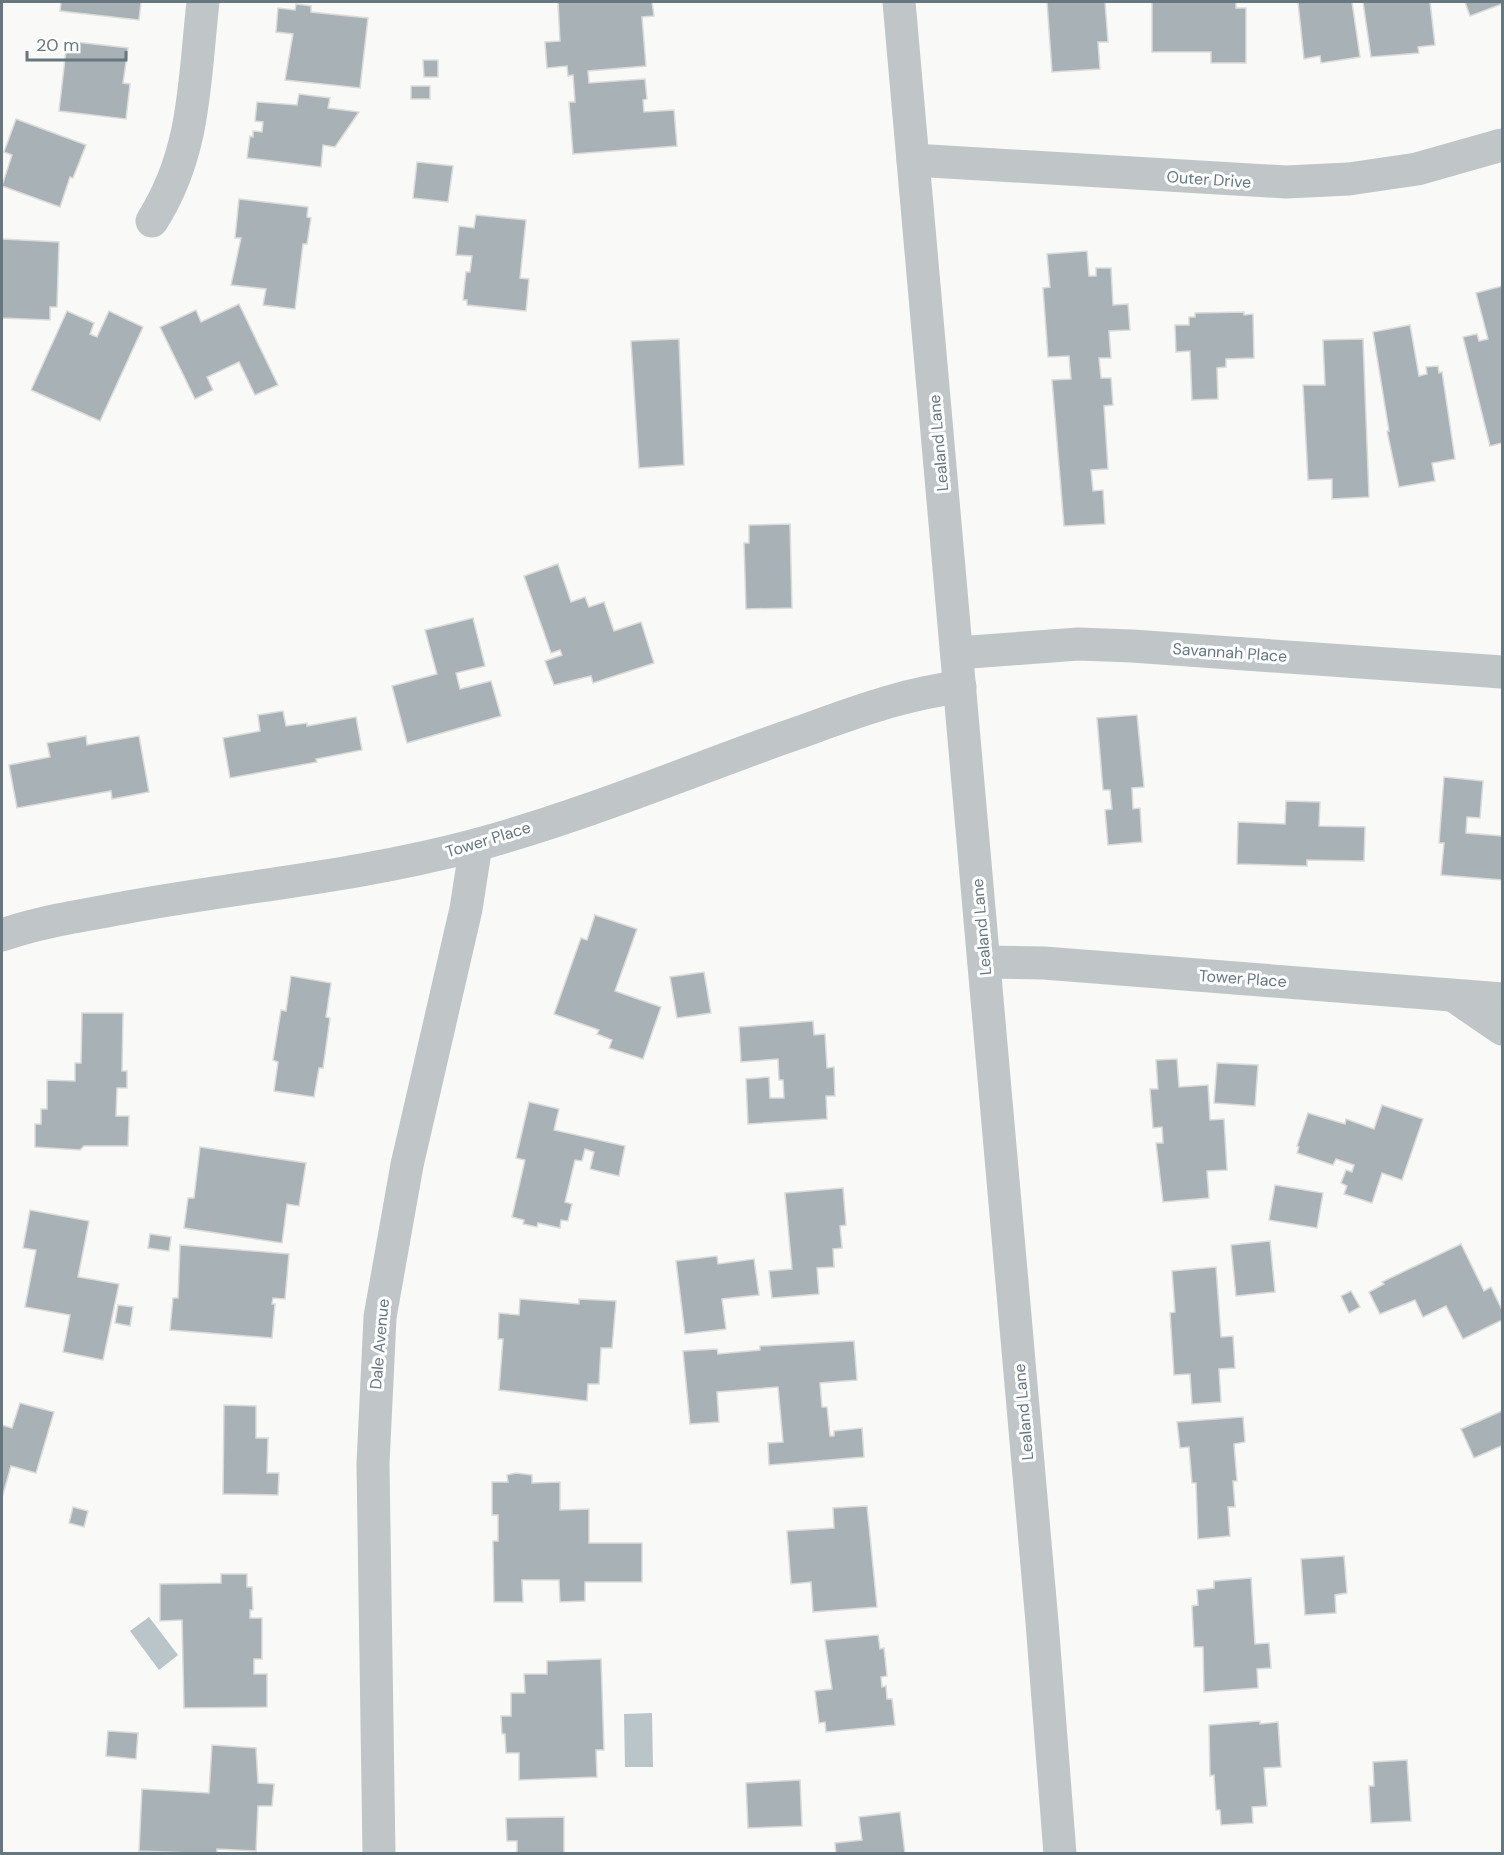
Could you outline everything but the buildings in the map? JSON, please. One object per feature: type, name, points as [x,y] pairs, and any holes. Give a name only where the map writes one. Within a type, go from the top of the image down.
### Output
[{"type":"street","points":[[152,221],[169,194],[185,148],[203,2]]},
{"type":"street","name":"Lealand Lane","points":[[899,2],[1042,1622],[1060,1854]]},
{"type":"street","name":"Outer Drive","points":[[913,160],[1286,182],[1349,179],[1410,170],[1503,145]]},
{"type":"street","name":"Savannah Place","points":[[957,653],[1078,644],[1503,672]]},
{"type":"street","name":"Tower Place","points":[[2,935],[87,915],[173,899],[352,872],[476,845],[592,807],[887,701],[960,687]]},
{"type":"street","name":"Dale Avenue","points":[[379,1854],[373,1464],[375,1380],[381,1317],[407,1165],[441,1008],[466,909],[476,845]]},
{"type":"street","name":"Tower Place","points":[[984,962],[1044,963],[1503,999]]},
{"type":"street","points":[[1451,994],[1503,1029]]},
{"type":"shaded area","points":[[149,1617],[178,1655],[159,1670],[130,1631]]},
{"type":"shaded area","points":[[652,1713],[653,1767],[625,1767],[624,1714]]}]
